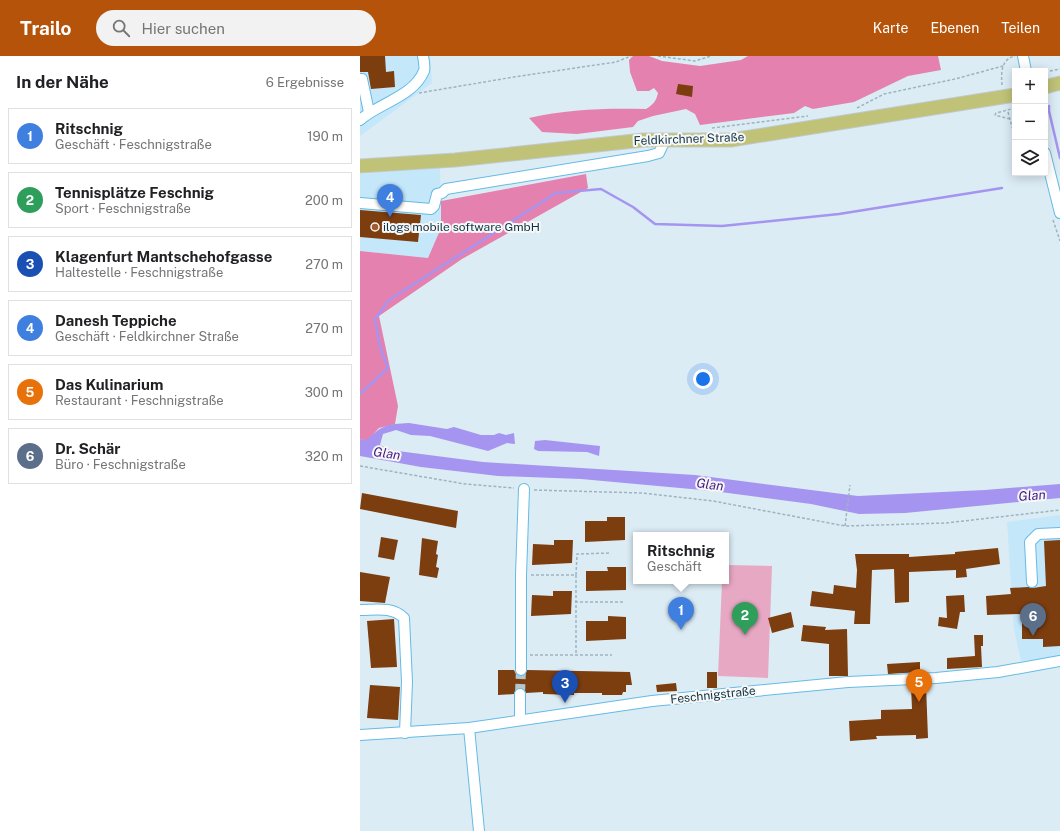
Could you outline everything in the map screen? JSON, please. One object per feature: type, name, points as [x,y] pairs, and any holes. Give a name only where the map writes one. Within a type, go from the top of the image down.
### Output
[{"type":"main road","points":[[1048,86],[1060,83]]},
{"type":"main road","name":"Feldkirchner Straße","points":[[360,166],[454,160],[644,140],[731,140],[1012,95]]},
{"type":"street","points":[[360,120],[369,112],[403,94],[414,86],[424,70],[423,56]]},
{"type":"street","points":[[1023,56],[1025,68]]},
{"type":"street","points":[[360,79],[362,79],[369,112]]},
{"type":"street","points":[[360,203],[431,209],[434,206],[437,194],[442,193],[446,189],[648,156],[659,153],[665,140]]},
{"type":"street","points":[[1048,165],[1060,213]]},
{"type":"street","points":[[521,670],[521,575],[524,489]]},
{"type":"street","points":[[1032,582],[1030,542],[1038,534],[1060,534]]},
{"type":"street","points":[[360,610],[390,610],[399,613],[404,618],[408,682],[406,733]]},
{"type":"street","name":"Feschnigstraße","points":[[360,735],[469,728],[652,702],[848,682],[936,678],[990,672],[1060,661]]},
{"type":"street","points":[[520,694],[520,720]]},
{"type":"street","points":[[469,728],[479,831]]},
{"type":"path","points":[[403,94],[424,93],[514,77],[616,62],[631,56]]},
{"type":"path","points":[[658,56],[695,61],[711,56]]},
{"type":"path","points":[[1002,85],[1001,75],[1003,66],[1006,60],[1015,56]]},
{"type":"path","points":[[853,110],[884,94],[955,79],[1003,66]]},
{"type":"path","points":[[1048,71],[1060,69]]},
{"type":"path","points":[[1010,119],[995,115],[996,113],[1012,109]]},
{"type":"path","points":[[1008,112],[1012,124]]},
{"type":"path","points":[[708,129],[815,115]]},
{"type":"path","points":[[360,466],[465,484],[524,489],[642,493],[713,501],[845,526],[946,523],[1060,510]]},
{"type":"path","points":[[845,526],[850,485]]},
{"type":"path","points":[[576,654],[575,602],[577,554],[611,553]]},
{"type":"path","points":[[521,575],[576,575]]},
{"type":"path","points":[[575,602],[623,602]]},
{"type":"path","points":[[521,655],[612,655]]},
{"type":"shaded area","points":[[360,56],[430,56],[432,83],[360,136]]},
{"type":"shaded area","points":[[633,56],[649,56],[662,61],[700,66],[741,60],[748,56],[938,56],[941,70],[908,76],[854,102],[813,109],[805,106],[794,113],[700,125],[695,114],[686,109],[653,116],[638,121],[633,127],[577,134],[542,132],[529,118],[587,110],[646,109],[654,102],[658,93],[654,88],[649,91],[637,91],[630,72],[629,60]]},
{"type":"shaded area","points":[[440,168],[441,228],[428,258],[360,251],[360,174]]},
{"type":"shaded area","points":[[586,174],[588,188],[462,259],[379,316],[398,406],[395,424],[379,428],[367,441],[360,439],[360,251],[428,258],[441,228],[441,201]]},
{"type":"shaded area","points":[[1060,515],[1060,658],[1021,661],[1014,629],[1007,522]]},
{"type":"shaded area","points":[[729,565],[772,566],[768,678],[718,676],[722,584],[729,584]]},
{"type":"water","name":"Glan","points":[[409,423],[447,429],[454,427],[481,435],[494,435],[499,433],[506,435],[514,433],[515,444],[507,443],[488,451],[430,436],[411,435],[396,430],[383,434],[380,445],[390,450],[483,462],[695,475],[858,496],[985,490],[1060,484],[1060,498],[905,513],[859,514],[811,504],[713,491],[581,479],[498,476],[421,467],[360,456],[360,439],[367,440],[385,426]]},
{"type":"water","points":[[545,440],[600,446],[599,456],[587,452],[538,451],[534,449],[535,441]]},
{"type":"building","points":[[360,56],[385,56],[386,72],[394,71],[395,87],[371,89],[368,72],[360,72]]},
{"type":"building","points":[[678,84],[693,86],[692,97],[676,94]]},
{"type":"building","points":[[360,210],[421,215],[418,242],[360,237]]},
{"type":"building","points":[[362,493],[458,511],[456,528],[360,509]]},
{"type":"building","points":[[607,517],[625,517],[625,540],[585,542],[585,521],[607,521]]},
{"type":"building","points":[[381,537],[398,540],[394,560],[378,557]]},
{"type":"building","points":[[422,538],[438,541],[436,567],[439,568],[437,578],[419,575]]},
{"type":"building","points":[[554,540],[573,540],[572,563],[532,565],[533,544],[554,545]]},
{"type":"building","points":[[1060,540],[1060,646],[1043,647],[1043,639],[1022,639],[1022,614],[987,615],[986,596],[1011,594],[1010,588],[1033,588],[1046,586],[1044,541]]},
{"type":"building","points":[[998,548],[1000,564],[966,569],[967,577],[956,578],[956,570],[909,572],[909,602],[895,603],[894,569],[872,570],[870,624],[854,624],[855,611],[810,606],[812,591],[833,594],[834,585],[856,588],[857,570],[855,554],[909,554],[909,557],[955,554],[955,552]]},
{"type":"building","points":[[607,567],[626,567],[626,590],[586,591],[586,571],[608,571]]},
{"type":"building","points":[[360,572],[390,577],[385,603],[360,601]]},
{"type":"building","points":[[553,591],[572,591],[571,614],[531,616],[532,595],[553,596]]},
{"type":"building","points":[[964,595],[965,612],[960,612],[957,629],[938,626],[939,617],[947,618],[946,596]]},
{"type":"building","points":[[791,612],[794,627],[772,633],[768,618]]},
{"type":"building","points":[[608,616],[626,617],[626,639],[586,641],[586,621],[608,621]]},
{"type":"building","points":[[394,619],[397,667],[371,668],[367,621]]},
{"type":"building","points":[[803,625],[826,627],[825,630],[847,629],[848,676],[829,676],[829,644],[801,641]]},
{"type":"building","points":[[974,635],[983,635],[983,646],[981,646],[982,667],[947,669],[947,658],[975,656]]},
{"type":"building","points":[[920,662],[920,672],[888,674],[887,664]]},
{"type":"building","points":[[498,670],[514,670],[516,674],[521,676],[525,675],[527,670],[630,672],[632,685],[626,685],[626,692],[623,692],[622,695],[602,695],[602,693],[574,693],[574,695],[543,694],[543,692],[526,693],[524,689],[520,688],[516,689],[514,694],[498,695]]},
{"type":"building","points":[[707,672],[717,672],[717,688],[707,688]]},
{"type":"building","points":[[676,683],[677,691],[657,692],[656,685]]},
{"type":"building","points":[[370,685],[400,687],[398,720],[367,718]]},
{"type":"building","points":[[926,685],[928,738],[916,739],[916,735],[876,736],[877,739],[850,741],[849,721],[881,719],[881,710],[912,709],[911,686]]},
{"type":"waterway","points":[[1049,106],[1060,158]]},
{"type":"waterway","points":[[360,394],[388,368],[380,347],[375,319],[389,300],[556,193],[601,189],[633,207],[655,224],[722,226],[839,214],[1002,188]]},
{"type":"tunnel","points":[[520,694],[521,670]]},
{"type":"place","name":"Danesh Teppiche","points":[[390,217]]},
{"type":"place","name":"ilogs mobile software GmbH","points":[[375,227]]},
{"type":"place","name":"Ritschnig","points":[[681,630]]},
{"type":"place","name":"Tennisplätze Feschnig","points":[[745,635]]},
{"type":"place","name":"Dr. Schär","points":[[1033,636]]},
{"type":"place","name":"Das Kulinarium","points":[[919,702]]},
{"type":"place","name":"Klagenfurt Mantschehofgasse","points":[[565,703]]}]
